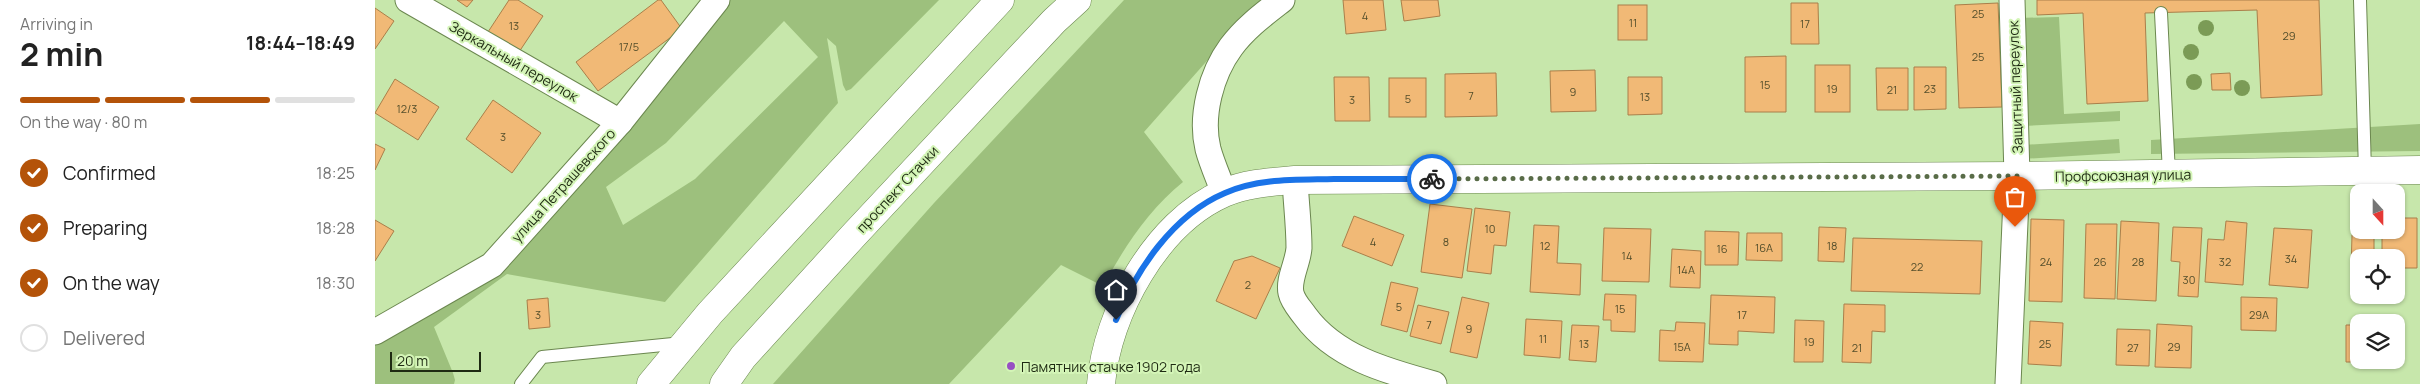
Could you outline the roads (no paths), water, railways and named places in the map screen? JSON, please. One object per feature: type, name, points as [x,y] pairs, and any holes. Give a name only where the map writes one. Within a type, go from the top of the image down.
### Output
[{"type":"main road","points":[[651,384],[710,313],[1000,0]]},
{"type":"main road","name":"проспект Стачки","points":[[724,384],[743,357],[853,236],[1054,21],[1077,0]]},
{"type":"main road","name":"Профсоюзная улица","points":[[1101,384],[1110,335],[1122,305],[1141,271],[1159,245],[1198,209],[1224,193],[1253,184],[1295,180],[2017,176],[2420,170]]},
{"type":"street","name":"Зеркальный переулок","points":[[408,0],[620,122]]},
{"type":"street","name":"улица Петрашевского","points":[[375,332],[492,265],[620,122],[717,0]]},
{"type":"street","points":[[1224,193],[1208,149],[1205,129],[1207,106],[1216,74],[1231,47],[1254,22],[1282,0]]},
{"type":"street","name":"Защитный переулок","points":[[2008,384],[2017,176],[2012,0]]},
{"type":"street","points":[[1295,180],[1299,249],[1297,267],[1291,280],[1291,293],[1297,305],[1327,341],[1343,352],[1365,362],[1433,384]]},
{"type":"lane","points":[[2360,0],[2365,171]]},
{"type":"lane","points":[[2161,13],[2169,174]]},
{"type":"lane","points":[[521,384],[542,357],[685,343]]},
{"type":"place","name":"Памятник стачке 1902 года","points":[[1011,366]]}]
